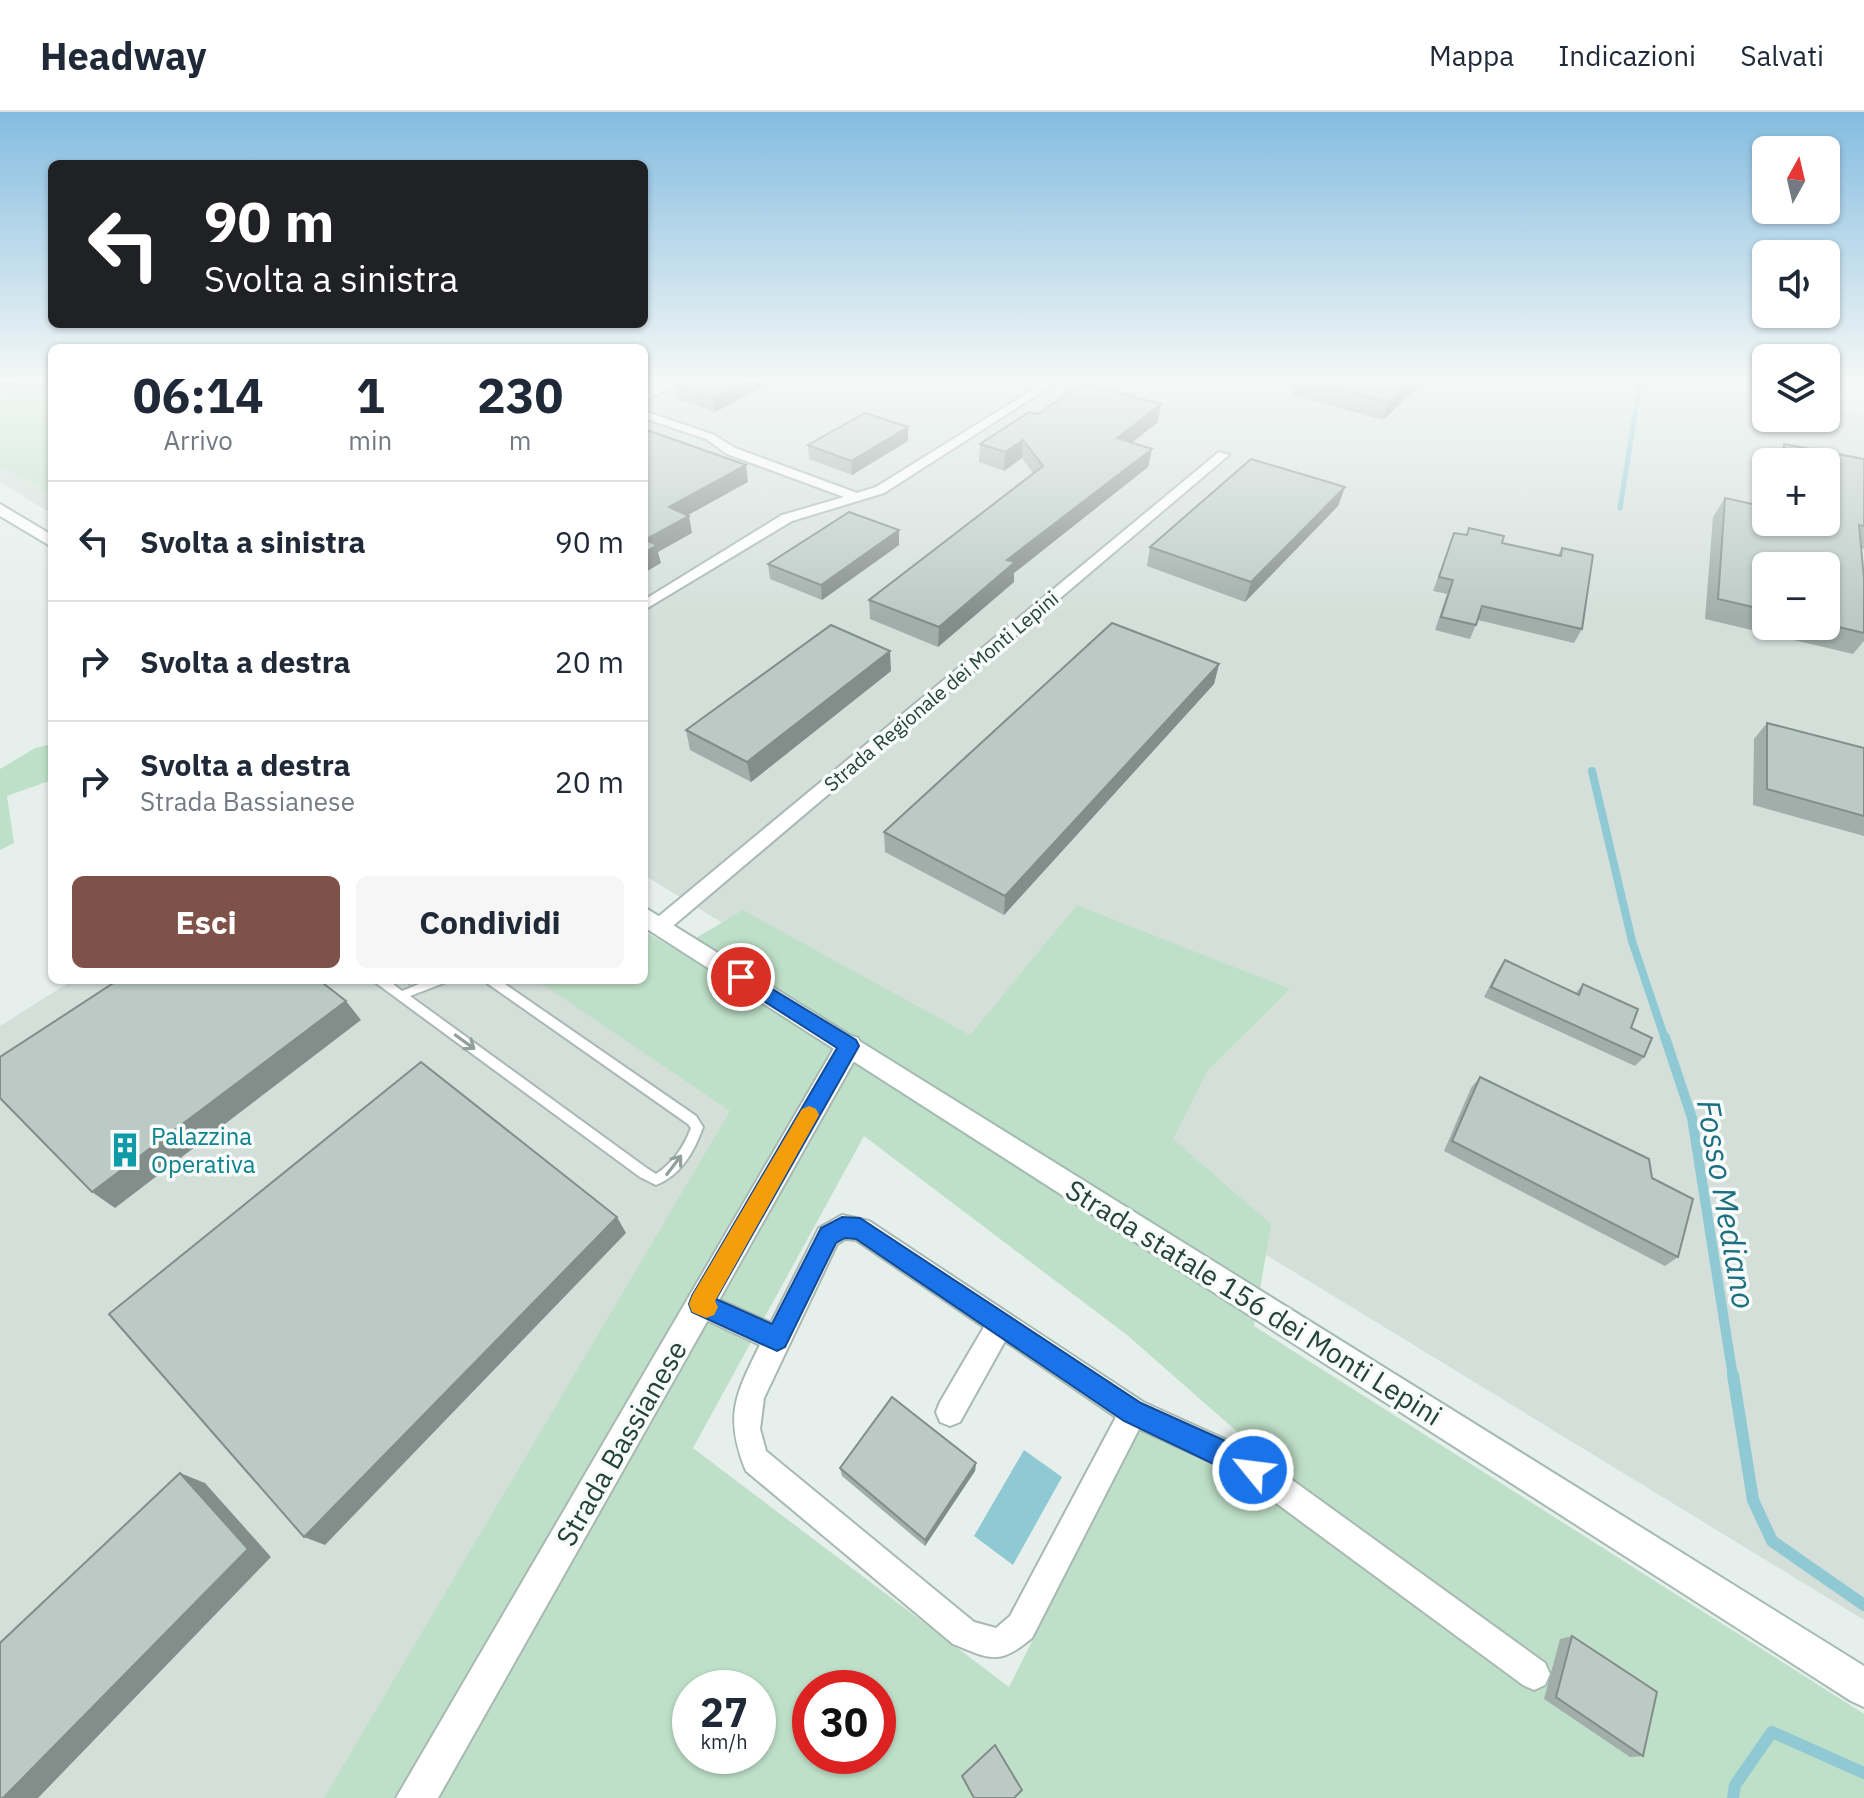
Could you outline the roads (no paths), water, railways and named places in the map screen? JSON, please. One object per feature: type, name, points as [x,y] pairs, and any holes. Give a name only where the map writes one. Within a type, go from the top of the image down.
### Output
[{"type":"main road","points":[[0,509],[48,539]]},
{"type":"main road","name":"Strada statale 156 dei Monti Lepini","points":[[652,921],[1864,1688]]},
{"type":"main road","name":"Strada Bassianese","points":[[416,1798],[849,1046]]},
{"type":"street","points":[[757,461],[856,497]]},
{"type":"street","points":[[648,604],[787,518],[880,490],[927,461]]},
{"type":"street","name":"Strada Regionale dei Monti Lepini","points":[[652,921],[1216,461]]},
{"type":"street","points":[[1133,1412],[1021,1627],[1003,1642],[982,1643],[964,1633],[756,1461],[744,1434],[752,1394],[824,1242],[834,1230],[842,1227],[860,1229],[1133,1412],[1221,1452],[1267,1479],[1534,1674]]},
{"type":"street","points":[[700,1304],[777,1339]]},
{"type":"street","points":[[950,1412],[1001,1323]]},
{"type":"lane","points":[[386,984],[644,1173],[656,1180],[666,1176],[693,1139],[697,1127],[692,1120],[497,984]]},
{"type":"lane","points":[[402,995],[430,984]]},
{"type":"water","points":[[1024,1450],[1062,1477],[1013,1565],[974,1536]]},
{"type":"waterway","name":"Fosso Mediano","points":[[1620,508],[1628,461]]},
{"type":"waterway","name":"Fosso Mediano","points":[[1592,771],[1632,941],[1665,1039]]},
{"type":"waterway","name":"Fosso Mediano","points":[[1665,1037],[1692,1118],[1733,1377]]},
{"type":"waterway","name":"Fosso Mediano","points":[[1733,1375],[1753,1500],[1772,1541],[1864,1605]]},
{"type":"waterway","name":"Fosso Mediano","points":[[1733,1798],[1735,1785],[1772,1732],[1864,1773]]},
{"type":"place","name":"Palazzina Operativa","points":[[125,1150]]}]
